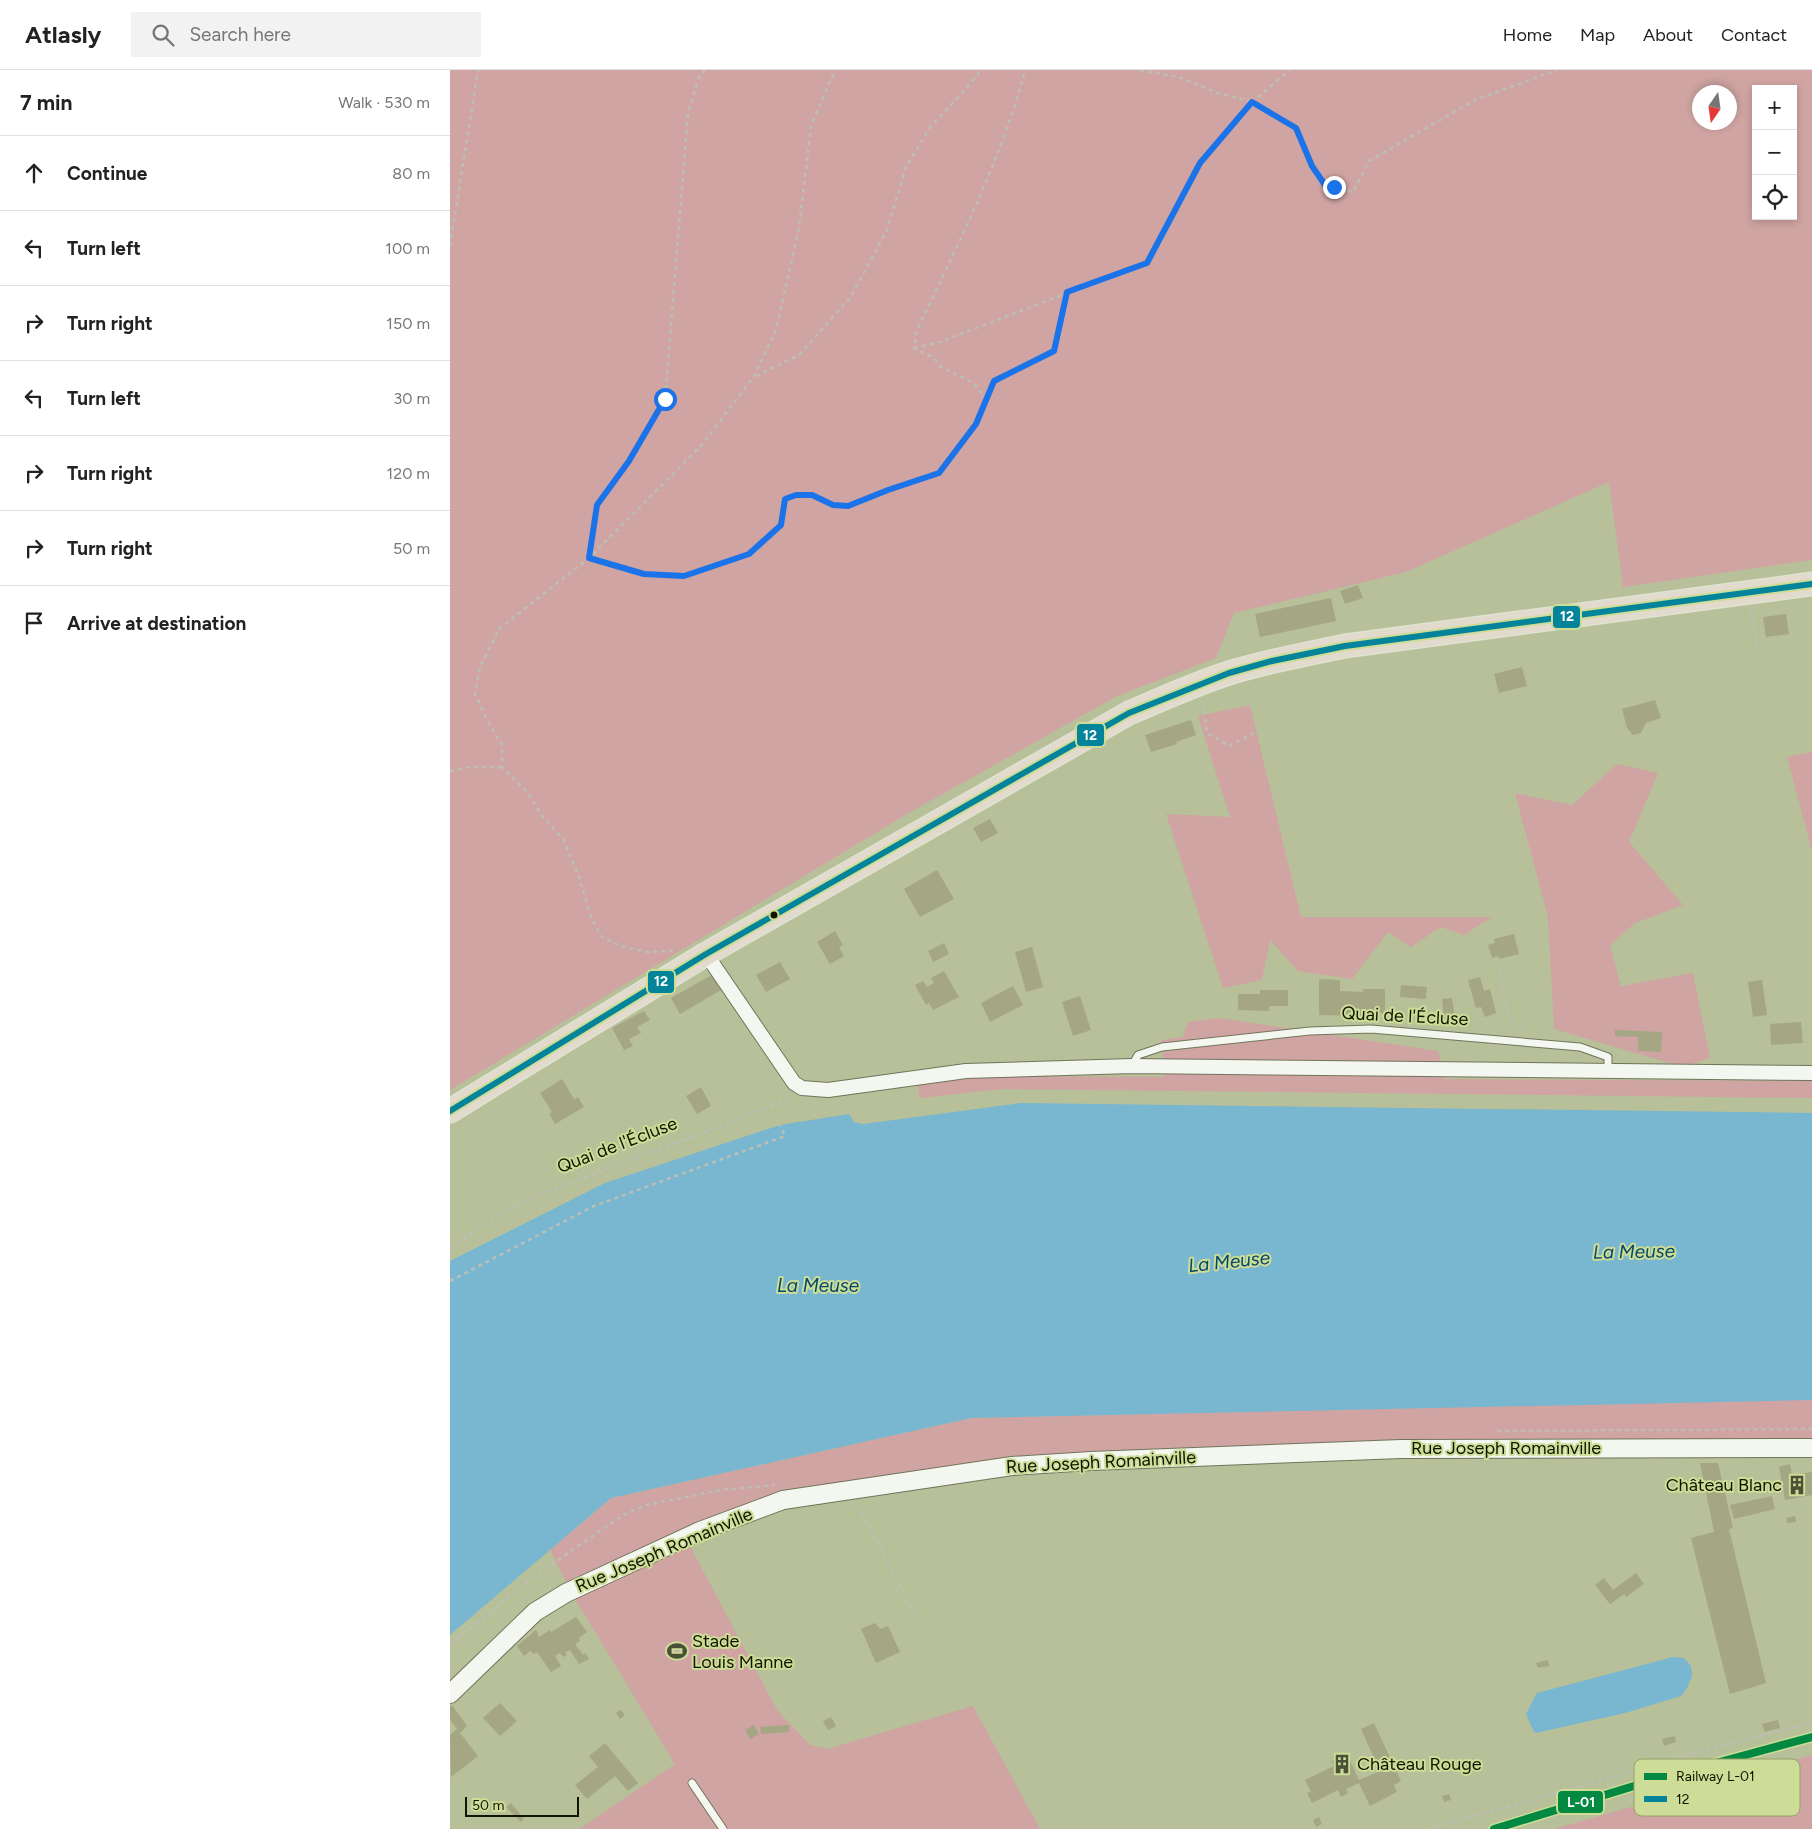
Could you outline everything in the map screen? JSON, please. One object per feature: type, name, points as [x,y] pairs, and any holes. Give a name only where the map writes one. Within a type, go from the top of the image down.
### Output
[{"type":"main road","points":[[450,1111],[706,954],[1129,713],[1200,684],[1229,673],[1346,646],[1812,584]]},
{"type":"street","points":[[706,954],[794,1082],[802,1088],[828,1090],[966,1071],[1132,1066],[1812,1073]]},
{"type":"street","name":"Rue Joseph Romainville","points":[[450,1694],[535,1612],[566,1593],[700,1531],[783,1500],[1012,1466],[1091,1461],[1402,1449],[1812,1448]]},
{"type":"lane","name":"Quai de l'Écluse","points":[[1132,1066],[1138,1055],[1162,1047],[1310,1031],[1371,1029],[1580,1047],[1608,1057],[1608,1071]]},
{"type":"lane","points":[[692,1784],[723,1829]]},
{"type":"path","points":[[450,246],[478,70]]},
{"type":"path","points":[[589,558],[597,505],[629,461],[665,399],[688,113],[699,77],[705,70]]},
{"type":"path","points":[[686,966],[675,951],[648,952],[620,946],[601,936],[591,917],[578,874],[563,839],[543,816],[527,792],[502,767],[502,745],[486,720],[475,694],[480,667],[499,629],[589,558],[701,446],[754,376],[776,330],[799,228],[812,126],[835,70]]},
{"type":"path","points":[[754,376],[799,355],[850,298],[887,230],[906,167],[931,126],[981,70]]},
{"type":"path","points":[[914,348],[917,330],[980,196],[1018,97],[1025,70]]},
{"type":"path","points":[[1140,70],[1179,77],[1218,93],[1252,102],[1296,128],[1312,166],[1325,185],[1353,192],[1369,161],[1475,100],[1557,70]]},
{"type":"path","points":[[914,348],[940,342],[1147,263],[1200,163],[1252,102],[1289,70]]},
{"type":"path","points":[[589,558],[644,574],[684,576],[749,554],[781,525],[785,499],[796,495],[812,495],[833,505],[848,506],[939,473],[976,424],[994,381],[1054,351],[1067,292]]},
{"type":"path","points":[[914,348],[934,358],[941,368],[974,382],[986,400]]},
{"type":"path","points":[[1748,592],[1757,647]]},
{"type":"path","points":[[1200,684],[1207,733],[1229,746],[1256,732]]},
{"type":"path","points":[[450,770],[470,767],[502,767]]},
{"type":"path","points":[[1500,970],[1506,1008],[1517,1028],[1533,1032]]},
{"type":"path","name":"Quai de l'Écluse","points":[[450,1248],[516,1204],[759,1111],[788,1098],[802,1088]]},
{"type":"path","points":[[450,1281],[594,1206],[785,1136],[780,1125]]},
{"type":"path","points":[[850,1489],[916,1617]]},
{"type":"path","points":[[1675,1759],[1812,1722]]},
{"type":"path","points":[[1430,1829],[1634,1771]]},
{"type":"shaded area","points":[[450,70],[1812,70],[1812,560],[1623,587],[1609,482],[1406,572],[1234,613],[1216,658],[1117,696],[907,814],[450,1090]]},
{"type":"shaded area","points":[[1250,705],[1301,917],[1492,917],[1464,935],[1441,927],[1411,947],[1388,932],[1352,979],[1298,971],[1270,940],[1262,980],[1223,988],[1166,814],[1230,817],[1198,716]]},
{"type":"shaded area","points":[[1812,752],[1812,851],[1787,757]]},
{"type":"shaded area","points":[[1617,764],[1658,773],[1629,842],[1683,905],[1635,923],[1610,945],[1621,986],[1693,973],[1710,1058],[1683,1067],[1554,1029],[1548,917],[1515,793],[1572,805]]},
{"type":"shaded area","points":[[1219,1018],[1438,1051],[1445,1079],[1812,1081],[1812,1098],[1002,1089],[920,1098],[917,1082],[1004,1076],[1164,1077],[1162,1040],[1183,1037],[1188,1022]]},
{"type":"shaded area","points":[[1741,1400],[1812,1400],[1812,1448],[1091,1461],[850,1489],[700,1531],[691,1548],[777,1710],[810,1745],[827,1749],[973,1706],[1040,1829],[579,1829],[675,1764],[574,1597],[550,1550],[611,1498],[971,1418]]},
{"type":"shaded area","points":[[1812,1755],[1812,1829],[1554,1829],[1634,1806],[1634,1816],[1800,1816],[1800,1759],[1798,1759]]},
{"type":"water","name":"La Meuse","points":[[1021,1103],[1812,1113],[1812,1400],[971,1418],[611,1498],[450,1635],[450,1261],[605,1183],[780,1125],[849,1114],[854,1122],[863,1124]]},
{"type":"water","points":[[1673,1657],[1684,1658],[1691,1666],[1692,1676],[1681,1696],[1625,1713],[1536,1733],[1533,1730],[1526,1714],[1537,1693]]},
{"type":"building","points":[[1358,585],[1363,598],[1345,604],[1340,591]]},
{"type":"building","points":[[1331,598],[1336,621],[1260,637],[1255,614]]},
{"type":"building","points":[[1786,614],[1789,634],[1766,637],[1763,617]]},
{"type":"building","points":[[1522,667],[1527,686],[1499,693],[1494,674]]},
{"type":"building","points":[[1655,700],[1661,718],[1646,723],[1641,733],[1633,735],[1627,728],[1622,709]]},
{"type":"building","points":[[1191,720],[1196,735],[1176,742],[1177,744],[1151,752],[1145,735]]},
{"type":"building","points":[[990,819],[998,833],[981,842],[973,828]]},
{"type":"building","points":[[937,870],[954,899],[920,917],[904,889]]},
{"type":"building","points":[[835,931],[843,945],[839,947],[844,956],[830,964],[817,942]]},
{"type":"building","points":[[1514,934],[1519,954],[1499,959],[1499,956],[1492,958],[1488,945],[1495,943],[1494,939]]},
{"type":"building","points":[[944,943],[949,954],[933,962],[928,951]]},
{"type":"building","points":[[1032,947],[1043,987],[1026,992],[1015,952]]},
{"type":"building","points":[[780,962],[790,979],[766,992],[756,975]]},
{"type":"building","points":[[944,971],[959,997],[933,1010],[929,1003],[926,1005],[915,985],[923,981],[927,987],[934,983],[931,978]]},
{"type":"building","points":[[712,975],[721,990],[680,1014],[671,998]]},
{"type":"building","points":[[1480,977],[1484,991],[1490,989],[1496,1013],[1485,1017],[1481,1007],[1476,1008],[1468,980]]},
{"type":"building","points":[[1319,979],[1340,980],[1340,991],[1363,992],[1363,989],[1385,989],[1385,1013],[1363,1013],[1363,1016],[1319,1015]]},
{"type":"building","points":[[1762,980],[1767,1015],[1753,1017],[1748,982]]},
{"type":"building","points":[[1401,985],[1427,987],[1426,999],[1400,997]]},
{"type":"building","points":[[1013,986],[1023,1005],[990,1022],[981,1003]]},
{"type":"building","points":[[1260,990],[1288,990],[1288,1006],[1269,1006],[1269,1011],[1238,1010],[1238,994],[1260,994]]},
{"type":"building","points":[[1080,996],[1091,1030],[1073,1036],[1062,1002]]},
{"type":"building","points":[[1452,998],[1455,1018],[1444,1019],[1442,999]]},
{"type":"building","points":[[644,1011],[650,1020],[637,1027],[641,1033],[629,1039],[633,1046],[624,1050],[612,1028]]},
{"type":"building","points":[[1801,1022],[1803,1043],[1771,1045],[1770,1024]]},
{"type":"building","points":[[1615,1030],[1662,1032],[1661,1052],[1638,1051],[1638,1037],[1615,1036]]},
{"type":"building","points":[[562,1079],[574,1099],[578,1097],[584,1107],[555,1124],[549,1114],[552,1112],[540,1093]]},
{"type":"building","points":[[701,1087],[711,1106],[697,1114],[686,1096]]},
{"type":"building","points":[[1700,1463],[1718,1463],[1733,1528],[1729,1529],[1766,1683],[1730,1694],[1691,1538],[1714,1532]]},
{"type":"building","name":"Château Blanc","points":[[1790,1464],[1792,1475],[1812,1472],[1812,1495],[1785,1500],[1779,1467]]},
{"type":"building","points":[[1772,1496],[1775,1509],[1734,1519],[1730,1505]]},
{"type":"building","points":[[1795,1516],[1796,1522],[1787,1523],[1786,1518]]},
{"type":"building","points":[[1636,1573],[1644,1584],[1626,1597],[1624,1594],[1610,1604],[1595,1585],[1604,1578],[1613,1590]]},
{"type":"building","points":[[576,1617],[587,1632],[575,1644],[583,1655],[586,1653],[589,1659],[579,1664],[570,1650],[565,1652],[567,1655],[563,1657],[560,1653],[555,1656],[561,1666],[551,1672],[537,1652],[534,1654],[530,1651],[524,1656],[517,1646],[536,1630],[539,1637]]},
{"type":"building","points":[[875,1623],[880,1629],[888,1626],[900,1652],[876,1663],[861,1629]]},
{"type":"building","points":[[1548,1660],[1549,1666],[1538,1668],[1536,1663]]},
{"type":"building","points":[[500,1703],[517,1721],[500,1736],[483,1718]]},
{"type":"building","points":[[452,1705],[467,1726],[460,1733],[478,1756],[451,1777],[450,1735],[457,1729],[450,1720],[450,1707]]},
{"type":"building","points":[[621,1710],[625,1715],[620,1719],[616,1713]]},
{"type":"building","points":[[831,1717],[836,1726],[828,1730],[823,1721]]},
{"type":"building","points":[[1778,1720],[1780,1728],[1765,1732],[1762,1724]]},
{"type":"building","name":"Château Rouge","points":[[1374,1723],[1401,1781],[1394,1785],[1397,1792],[1370,1806],[1359,1783],[1346,1789],[1348,1793],[1341,1797],[1338,1790],[1312,1803],[1307,1793],[1311,1792],[1305,1780],[1334,1766],[1332,1761],[1347,1754],[1359,1780],[1380,1771],[1361,1729]]},
{"type":"building","points":[[754,1725],[759,1734],[750,1739],[745,1730]]},
{"type":"building","points":[[789,1725],[789,1732],[761,1734],[760,1727]]},
{"type":"building","points":[[1675,1736],[1676,1742],[1664,1746],[1662,1739]]},
{"type":"building","points":[[605,1743],[638,1783],[628,1791],[615,1776],[587,1799],[575,1785],[598,1767],[589,1756]]},
{"type":"building","points":[[1449,1794],[1451,1800],[1444,1802],[1442,1796]]},
{"type":"building","points":[[511,1803],[524,1819],[521,1822],[506,1807]]},
{"type":"building","points":[[1319,1817],[1322,1824],[1316,1827],[1313,1820]]},
{"type":"rail line","name":"L-01","points":[[1731,1759],[1812,1737]]},
{"type":"rail line","name":"L-01","points":[[1494,1829],[1634,1786]]},
{"type":"transit line","name":"12","points":[[450,1111],[706,954],[1129,713],[1229,673],[1272,661],[1345,646],[1812,584]]},
{"type":"place","name":"Château Blanc","points":[[1797,1485]]},
{"type":"place","name":"Stade Louis Manne","points":[[677,1651]]},
{"type":"place","name":"Château Rouge","points":[[1342,1764]]},
{"type":"route","points":[[665,399],[629,461],[597,505],[589,558],[644,574],[684,576],[749,554],[781,525],[785,499],[796,495],[812,495],[833,505],[848,506],[939,473],[976,424],[994,381],[1054,351],[1067,292],[1147,263],[1200,163],[1252,102],[1296,128],[1312,166],[1325,185],[1334,187]]}]
